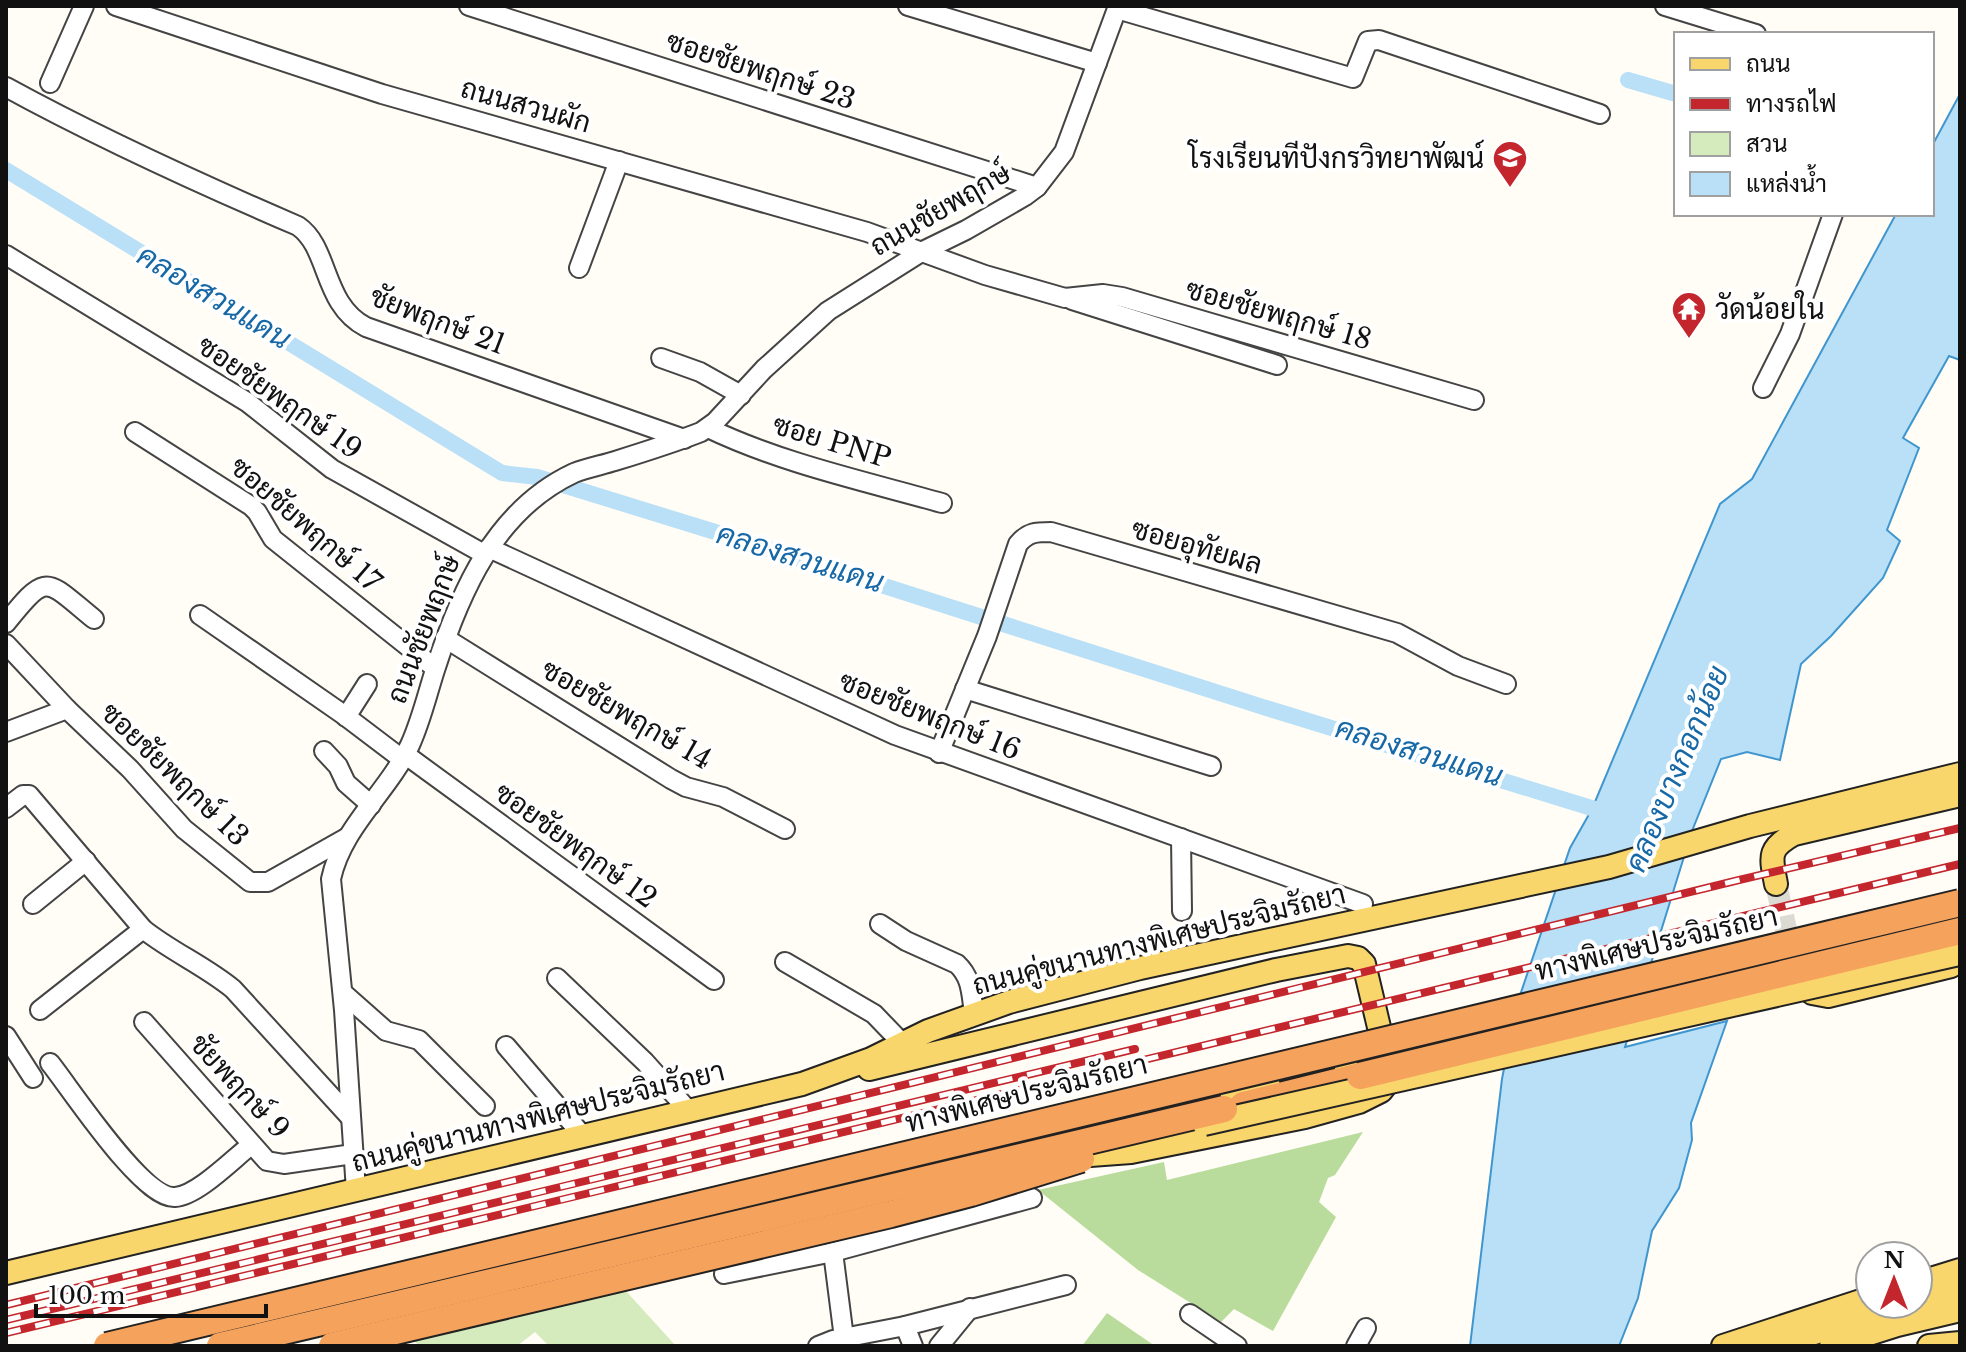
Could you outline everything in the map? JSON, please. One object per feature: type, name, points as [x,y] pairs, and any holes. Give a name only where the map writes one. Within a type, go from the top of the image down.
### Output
[{"type":"highway","name":"ทางพิเศษประจิมรัถยา","points":[[107,1346],[1960,903]]},
{"type":"highway","name":"ทางพิเศษประจิมรัถยา","points":[[220,1346],[1960,931]]},
{"type":"highway","points":[[332,1346],[971,1193],[1109,1150],[1224,1109]]},
{"type":"main road","name":"ถนนคู่ขนานทางพิเศษประจิมรัถยา","points":[[6,1273],[802,1084],[871,1059],[974,1013],[1140,968],[1609,867],[1750,826],[1950,777]]},
{"type":"main road","points":[[1776,884],[1771,856],[1778,843],[1794,834],[1960,795]]},
{"type":"main road","points":[[1787,934],[1797,975],[1803,986],[1812,993],[1828,996],[1960,964]]},
{"type":"main road","points":[[871,1059],[1312,952],[1358,949],[1374,958],[1390,1033],[1392,1075],[1381,1091],[1359,1102],[1305,1117],[1131,1152],[942,1166]]},
{"type":"main road","points":[[393,1296],[427,1294],[942,1166],[1135,1139],[1960,954]]},
{"type":"main road","points":[[393,1296],[940,1157],[1348,1069],[1370,1062],[1379,1055],[1383,1044],[1364,964],[1358,958],[1348,956],[1276,970],[802,1084]]},
{"type":"main road","points":[[1934,1278],[1960,1270]]},
{"type":"main road","points":[[361,1279],[382,1280],[393,1296],[391,1313],[381,1321],[367,1323],[354,1317],[347,1304],[350,1289],[361,1279]]},
{"type":"main road","points":[[1934,1296],[1960,1289]]},
{"type":"main road","points":[[1723,1346],[1854,1303]]},
{"type":"main road","points":[[1831,1346],[1897,1325],[1960,1310]]},
{"type":"main road","points":[[239,1346],[354,1317]]},
{"type":"main road","points":[[1772,1346],[1857,1320]]},
{"type":"main road","points":[[381,1321],[401,1346]]},
{"type":"main road","points":[[1929,1346],[1960,1343]]},
{"type":"street","points":[[50,83],[84,6]]},
{"type":"street","name":"ถนนสวนผัก","points":[[116,6],[382,94],[867,232],[923,251]]},
{"type":"street","name":"ซอยชัยพฤกษ์ 23","points":[[469,6],[1037,187]]},
{"type":"street","points":[[908,6],[1097,63]]},
{"type":"street","points":[[1665,6],[1750,32]]},
{"type":"street","points":[[1118,7],[1353,78],[1368,41],[1379,40],[1600,114]]},
{"type":"street","name":"ถนนชัยพฤกษ์","points":[[356,1191],[343,993],[331,879],[346,838],[404,757],[415,736],[445,638],[486,551],[516,514],[536,497],[575,473],[684,439],[708,428],[764,369],[828,311],[923,251],[978,223],[1037,187],[1064,152],[1118,7]]},
{"type":"street","name":"ชัยพฤกษ์ 21","points":[[6,87],[118,147],[298,226],[308,235],[338,301],[350,317],[366,327],[684,439]]},
{"type":"street","points":[[579,268],[619,161]]},
{"type":"street","points":[[1763,388],[1790,334],[1832,216]]},
{"type":"street","name":"ซอยชัยพฤกษ์ 18","points":[[923,251],[985,275],[1277,365]]},
{"type":"street","name":"ซอยชัยพฤกษ์ 19","points":[[6,255],[247,402],[332,469],[486,551]]},
{"type":"street","name":"ซอยชัยพฤกษ์ 18","points":[[1065,298],[1103,294],[1122,297],[1474,400]]},
{"type":"street","points":[[661,358],[700,372],[741,395]]},
{"type":"street","name":"ซอย PNP","points":[[708,428],[806,464],[942,503]]},
{"type":"street","name":"ซอยชัยพฤกษ์ 17","points":[[135,432],[251,506],[273,539],[435,668]]},
{"type":"street","name":"ซอยอุทัยผล","points":[[939,753],[987,636],[1018,544],[1025,536],[1035,532],[1051,532],[1397,633],[1458,666],[1506,684]]},
{"type":"street","name":"ซอยชัยพฤกษ์ 16","points":[[486,551],[939,753],[1363,904]]},
{"type":"street","points":[[6,623],[30,594],[44,585],[58,590],[94,619]]},
{"type":"street","name":"ซอยชัยพฤกษ์ 12","points":[[200,615],[714,980]]},
{"type":"street","name":"ซอยชัยพฤกษ์ 14","points":[[445,638],[671,779],[686,787],[723,797],[785,829]]},
{"type":"street","points":[[6,644],[67,709]]},
{"type":"street","points":[[346,717],[367,684]]},
{"type":"street","points":[[965,689],[1211,766]]},
{"type":"street","name":"ซอยชัยพฤกษ์ 13","points":[[6,732],[67,709],[130,769],[184,829],[250,882],[268,882],[346,838]]},
{"type":"street","points":[[324,751],[338,766],[346,783],[371,805]]},
{"type":"street","points":[[6,808],[23,795],[29,795],[143,929],[215,974],[233,989],[350,1117]]},
{"type":"street","points":[[1181,838],[1182,911]]},
{"type":"street","points":[[33,904],[86,861]]},
{"type":"street","points":[[880,924],[906,941],[957,964],[969,977],[974,1013]]},
{"type":"street","points":[[40,1010],[143,929]]},
{"type":"street","points":[[785,962],[874,1014],[902,1043]]},
{"type":"street","points":[[557,978],[645,1062],[688,1110]]},
{"type":"street","points":[[343,993],[386,1031],[419,1040],[485,1106]]},
{"type":"street","name":"ชัยพฤกษ์ 9","points":[[144,1022],[267,1161],[279,1164],[353,1154]]},
{"type":"street","points":[[6,1036],[33,1078]]},
{"type":"street","points":[[506,1046],[583,1136]]},
{"type":"street","points":[[50,1063],[137,1176],[162,1196],[177,1197],[195,1189],[251,1145]]},
{"type":"street","points":[[724,1274],[833,1252],[1032,1198]]},
{"type":"street","points":[[833,1252],[844,1342]]},
{"type":"street","points":[[818,1346],[1066,1285]]},
{"type":"street","points":[[939,1346],[970,1308]]},
{"type":"street","points":[[1190,1314],[1237,1346]]},
{"type":"street","points":[[905,1326],[913,1346]]},
{"type":"street","points":[[1356,1346],[1366,1328]]},
{"type":"green space","points":[[1363,1132],[1335,1175],[1328,1178],[1319,1202],[1336,1217],[1273,1331],[1234,1309],[1221,1322],[1138,1270],[1038,1190],[1164,1162],[1167,1180]]},
{"type":"green space","points":[[605,1268],[676,1346],[549,1346],[535,1332],[517,1346],[419,1346],[397,1321]]},
{"type":"green space","points":[[1107,1313],[1155,1346],[1082,1346]]},
{"type":"water","name":"คลองบางกอกน้อย","points":[[1960,94],[1960,360],[1949,356],[1903,438],[1919,448],[1887,530],[1900,541],[1883,578],[1801,664],[1780,760],[1747,752],[1721,759],[1692,831],[1625,1047],[1727,1021],[1691,1123],[1692,1140],[1679,1188],[1652,1231],[1638,1298],[1619,1346],[1470,1346],[1502,1079],[1516,1007],[1570,848],[1592,809],[1720,504],[1752,479],[1895,216],[1934,216],[1934,142]]},
{"type":"waterway","points":[[1628,80],[1674,93]]},
{"type":"waterway","name":"คลองสวนแดน","points":[[6,170],[502,473],[537,477],[1611,814]]},
{"type":"tunnel","points":[[1776,884],[1787,934]]},
{"type":"railway","points":[[6,1305],[1960,828]]},
{"type":"railway","points":[[6,1333],[1960,864]]},
{"type":"railway","points":[[6,1320],[1135,1049]]},
{"type":"place","name":"โรงเรียนทีปังกรวิทยาพัฒน์","points":[[1510,189]]},
{"type":"place","name":"วัดน้อยใน","points":[[1689,340]]}]
